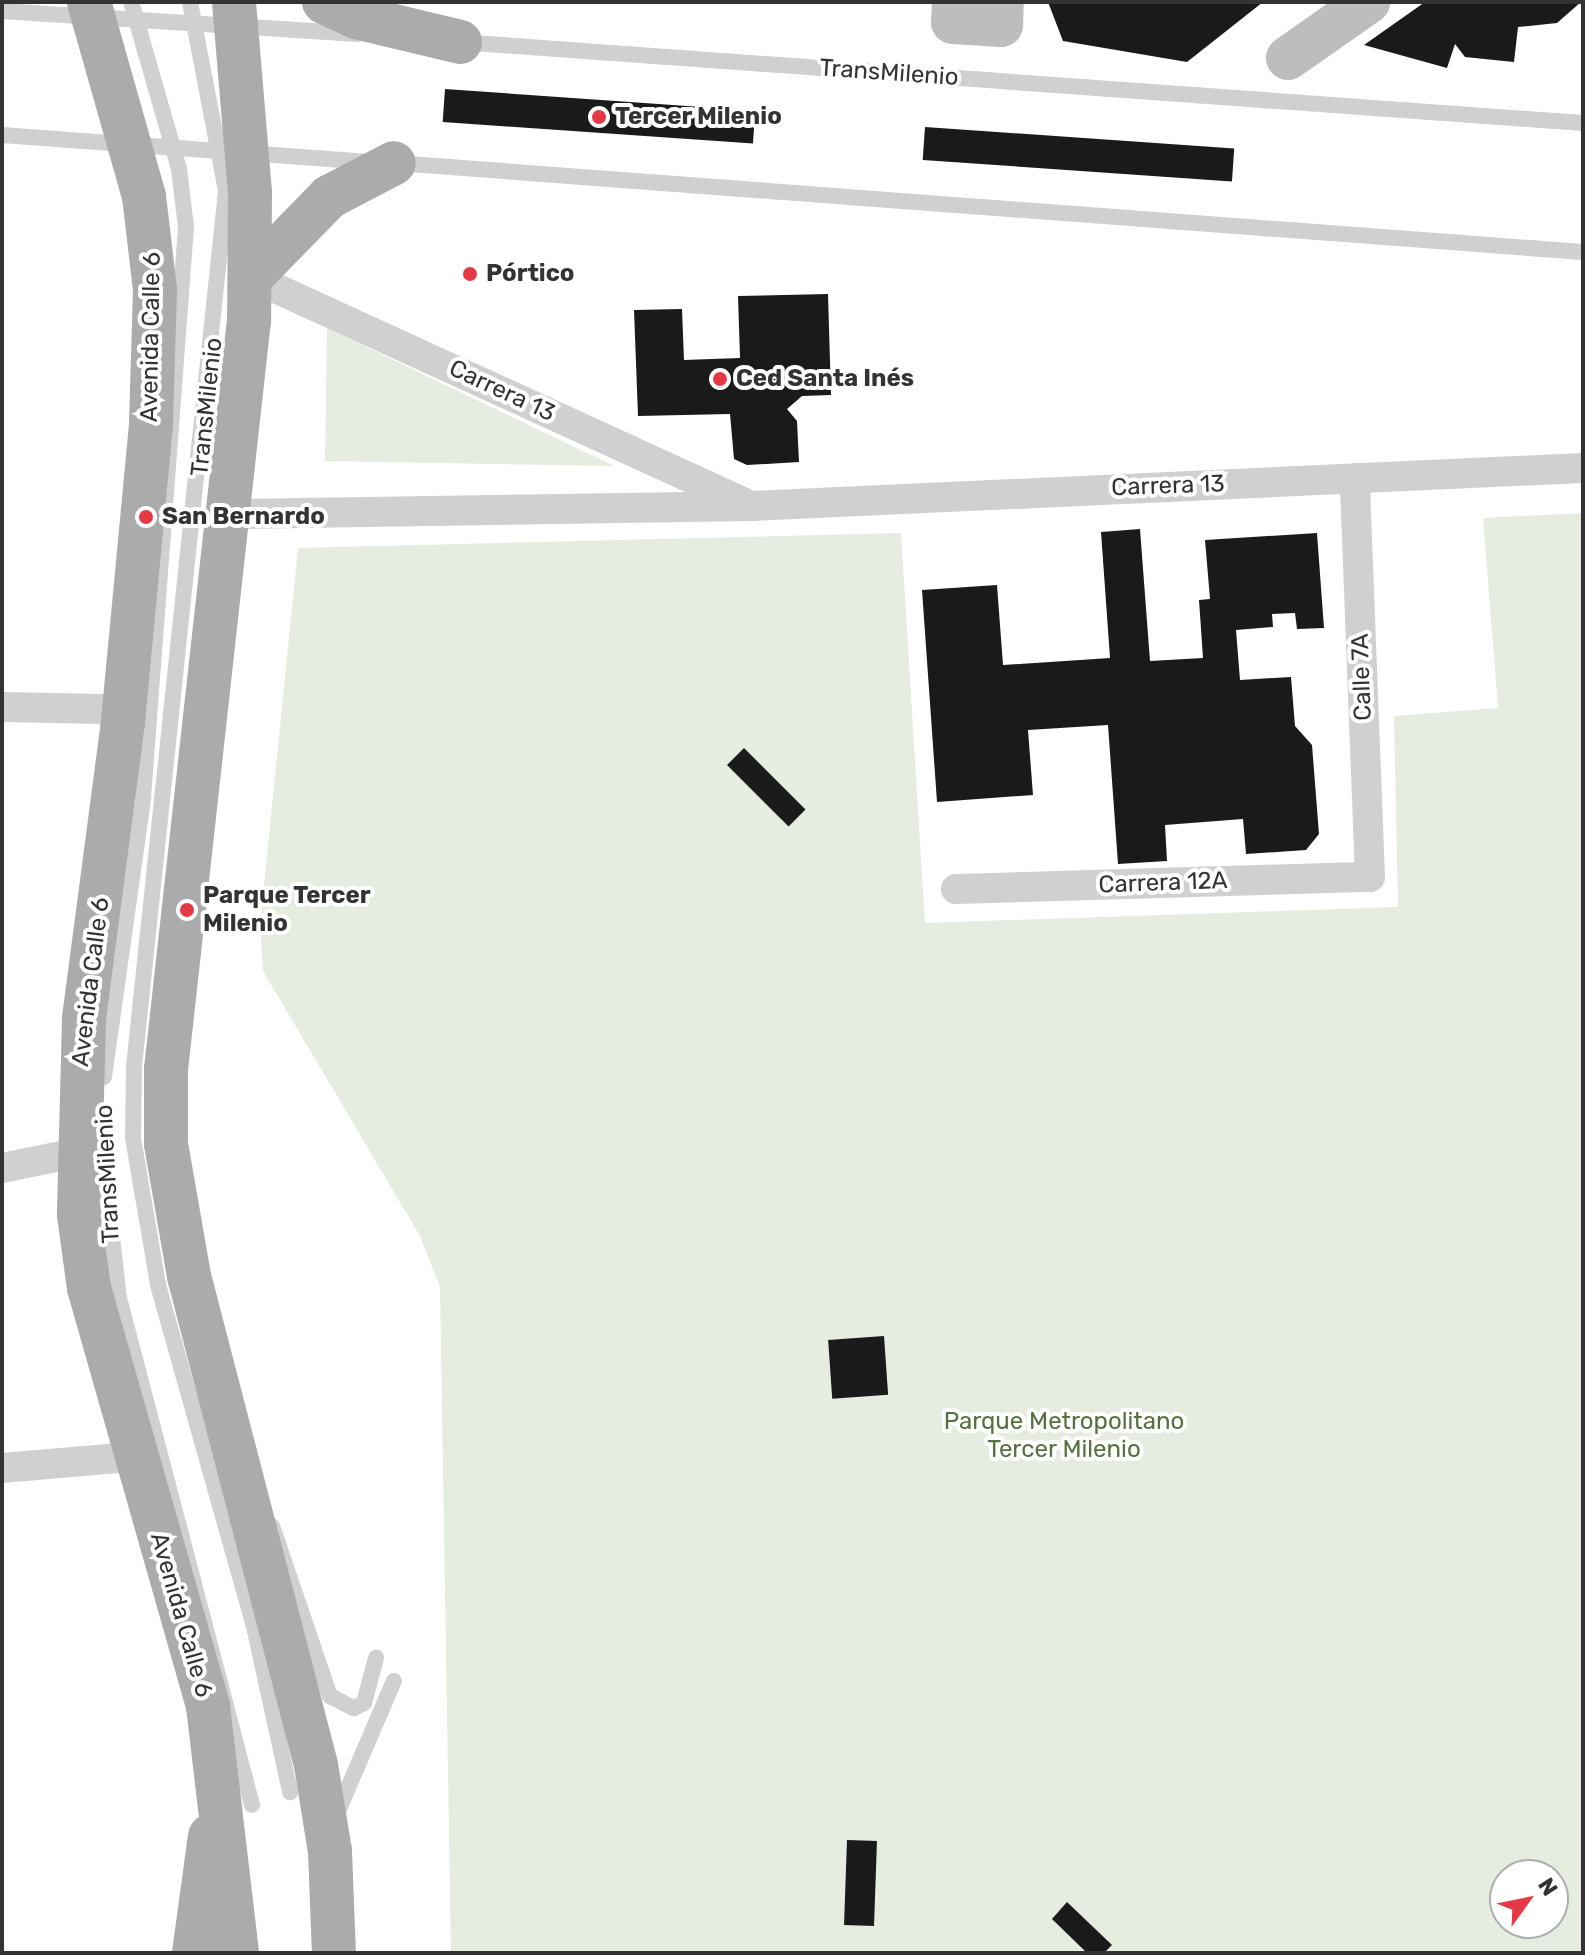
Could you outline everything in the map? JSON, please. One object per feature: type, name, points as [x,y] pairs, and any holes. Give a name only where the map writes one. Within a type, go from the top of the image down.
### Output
[{"type":"main road","points":[[324,2],[356,17],[460,42]]},
{"type":"main road","name":"Avenida Calle 6","points":[[112,12],[128,145],[150,230],[155,320],[123,722],[84,1019],[89,1140],[89,1288],[219,1771],[237,1953]]},
{"type":"main road","points":[[222,20],[234,154],[251,277],[233,514],[165,1109],[174,1205],[328,1832],[334,1953]]},
{"type":"main road","points":[[251,277],[329,197],[394,163]]},
{"type":"main road","points":[[194,1953],[219,1771]]},
{"type":"street","points":[[1288,58],[1368,2]]},
{"type":"street","points":[[953,12],[1002,14]]},
{"type":"street","name":"Carrera 13","points":[[251,277],[752,506]]},
{"type":"street","name":"Carrera 13","points":[[233,514],[752,506],[1583,468]]},
{"type":"street","name":"Calle 7A","points":[[1355,478],[1370,877]]},
{"type":"street","points":[[2,707],[103,709],[123,722]]},
{"type":"street","name":"Carrera 12A","points":[[956,889],[1370,877]]},
{"type":"street","points":[[2,1168],[89,1140]]},
{"type":"street","points":[[2,1468],[118,1458]]},
{"type":"lane","points":[[190,2],[222,20]]},
{"type":"lane","name":"TransMilenio","points":[[2,11],[112,12],[460,42],[1583,123]]},
{"type":"lane","name":"TransMilenio","points":[[103,1097],[143,798],[177,413],[186,227],[173,149],[112,12]]},
{"type":"lane","points":[[2,135],[1583,252]]},
{"type":"lane","name":"TransMilenio","points":[[234,154],[226,191],[214,337],[134,1067],[133,1138],[158,1285],[255,1631],[290,1792]]},
{"type":"lane","name":"TransMilenio","points":[[89,1140],[119,1298],[252,1805]]},
{"type":"lane","points":[[241,1479],[286,1553],[330,1696],[354,1708],[364,1703],[376,1658]]},
{"type":"lane","points":[[328,1832],[394,1681]]},
{"type":"green space","points":[[327,328],[614,466],[325,461]]},
{"type":"green space","name":"Parque Metropolitano Tercer Milenio","points":[[1583,513],[1583,1953],[451,1953],[440,1287],[420,1236],[263,971],[260,925],[298,548],[901,533],[925,923],[1398,907],[1394,716],[1498,708],[1483,518]]},
{"type":"building","points":[[1048,2],[1263,2],[1187,62],[1063,41]]},
{"type":"building","points":[[1425,2],[1581,2],[1557,23],[1518,27],[1514,62],[1465,57],[1455,44],[1447,68],[1364,45]]},
{"type":"building","name":"Tercer Milenio","points":[[445,89],[755,111],[753,144],[443,122]]},
{"type":"building","points":[[925,127],[1234,149],[1232,182],[923,160]]},
{"type":"building","points":[[828,294],[831,395],[802,396],[787,409],[797,421],[799,462],[747,465],[734,459],[730,414],[638,416],[634,310],[682,309],[684,360],[740,358],[738,296]]},
{"type":"building","points":[[1140,529],[1150,661],[1203,658],[1199,600],[1210,599],[1205,540],[1317,533],[1324,628],[1297,629],[1295,613],[1272,614],[1273,627],[1236,630],[1240,680],[1291,677],[1295,726],[1312,745],[1319,834],[1306,850],[1246,854],[1243,819],[1165,825],[1167,861],[1118,864],[1108,725],[1028,730],[1033,795],[937,802],[922,590],[997,585],[1003,665],[1110,658],[1101,532]]},
{"type":"building","points":[[744,748],[806,810],[789,826],[727,765]]},
{"type":"building","points":[[884,1336],[888,1395],[832,1399],[828,1340]]},
{"type":"building","points":[[847,1840],[877,1841],[874,1926],[844,1925]]},
{"type":"building","points":[[1067,1902],[1112,1945],[1104,1953],[1087,1953],[1052,1919]]},
{"type":"place","name":"Tercer Milenio","points":[[599,117]]},
{"type":"place","name":"Pórtico","points":[[470,274]]},
{"type":"place","name":"Ced Santa Inés","points":[[720,379]]},
{"type":"place","name":"San Bernardo","points":[[146,517]]},
{"type":"place","name":"Parque Tercer Milenio","points":[[187,910]]}]
